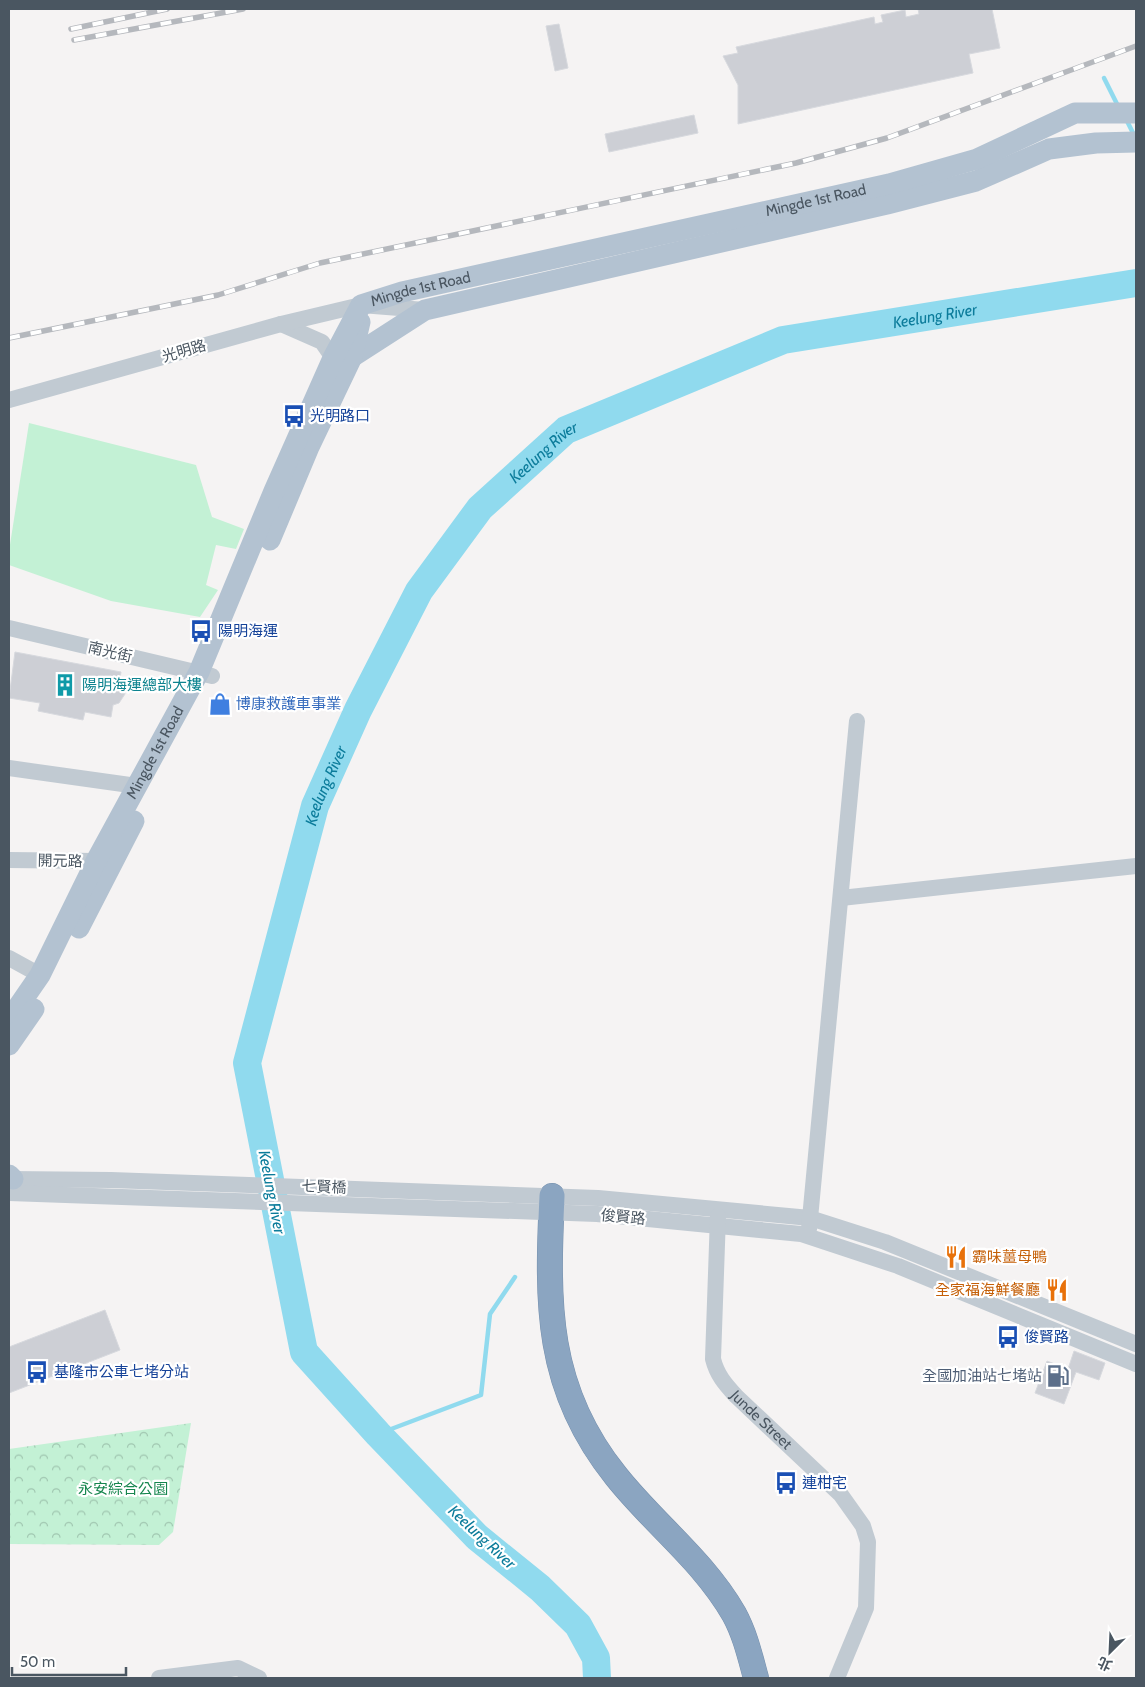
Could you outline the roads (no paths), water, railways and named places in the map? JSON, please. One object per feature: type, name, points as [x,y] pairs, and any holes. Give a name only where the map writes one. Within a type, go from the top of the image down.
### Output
[{"type":"highway","points":[[545,1210],[555,1347],[565,1385],[578,1417],[595,1447],[617,1477],[683,1546],[722,1596],[746,1641],[756,1678]]},
{"type":"main road","name":"Mingde 1st Road","points":[[9,1020],[40,975],[103,865],[205,674],[309,447],[343,358],[360,332],[361,305],[402,292],[898,181],[977,159],[1075,113],[1136,113]]},
{"type":"main road","name":"Mingde 1st Road","points":[[343,358],[425,310],[887,204],[976,181],[1050,149],[1096,143],[1136,142]]},
{"type":"main road","name":"Mingde 1st Road","points":[[9,1046],[50,985],[137,786],[205,674]]},
{"type":"street","name":"光明路","points":[[9,400],[281,324],[361,305],[425,310]]},
{"type":"street","points":[[281,324],[322,342],[343,358]]},
{"type":"street","name":"南光街","points":[[9,628],[205,674]]},
{"type":"street","points":[[809,1237],[858,721]]},
{"type":"street","points":[[9,768],[137,786]]},
{"type":"street","name":"開元路","points":[[9,860],[103,865]]},
{"type":"street","points":[[841,898],[1136,866]]},
{"type":"street","points":[[9,958],[40,975]]},
{"type":"street","name":"七賢橋","points":[[10,1182],[111,1180],[545,1210]]},
{"type":"street","name":"七賢橋","points":[[10,1182],[110,1196],[545,1210]]},
{"type":"street","name":"俊賢路","points":[[545,1210],[598,1198],[718,1216],[809,1237],[898,1266],[1136,1364]]},
{"type":"street","name":"俊賢路","points":[[718,1216],[810,1218],[885,1242],[1136,1344]]},
{"type":"street","name":"Junde Street","points":[[718,1216],[713,1359],[716,1370],[724,1383],[841,1495],[863,1526],[868,1542],[866,1608],[837,1678]]},
{"type":"street","points":[[160,1678],[238,1668],[259,1678]]},
{"type":"waterway","points":[[1104,78],[1118,106]]},
{"type":"waterway","points":[[1126,119],[1135,137]]},
{"type":"waterway","name":"Keelung River","points":[[597,1678],[596,1658],[578,1625],[540,1588],[477,1537],[378,1434],[304,1352],[247,1063],[315,806],[358,710],[419,591],[480,508],[566,430],[783,340],[1136,283]]},
{"type":"waterway","points":[[378,1434],[481,1395],[490,1314],[515,1277]]},
{"type":"railway","points":[[71,29],[167,9]]},
{"type":"railway","points":[[74,40],[243,9]]},
{"type":"railway","points":[[9,338],[218,295],[320,263],[796,163],[887,138],[1136,46]]},
{"type":"place","name":"光明路口","points":[[294,416]]},
{"type":"place","name":"陽明海運","points":[[201,631]]},
{"type":"place","name":"陽明海運總部大樓","points":[[65,685]]},
{"type":"place","name":"博康救護車事業","points":[[220,704]]},
{"type":"place","name":"霸味薑母鴨","points":[[956,1257]]},
{"type":"place","name":"全家福海鮮餐廳","points":[[1057,1290]]},
{"type":"place","name":"俊賢路","points":[[1008,1337]]},
{"type":"place","name":"基隆市公車七堵分站","points":[[37,1372]]},
{"type":"place","name":"全國加油站七堵站","points":[[1058,1376]]},
{"type":"place","name":"連柑宅","points":[[786,1483]]},
{"type":"park label","name":"永安綜合公園","points":[[123,1489]]}]
